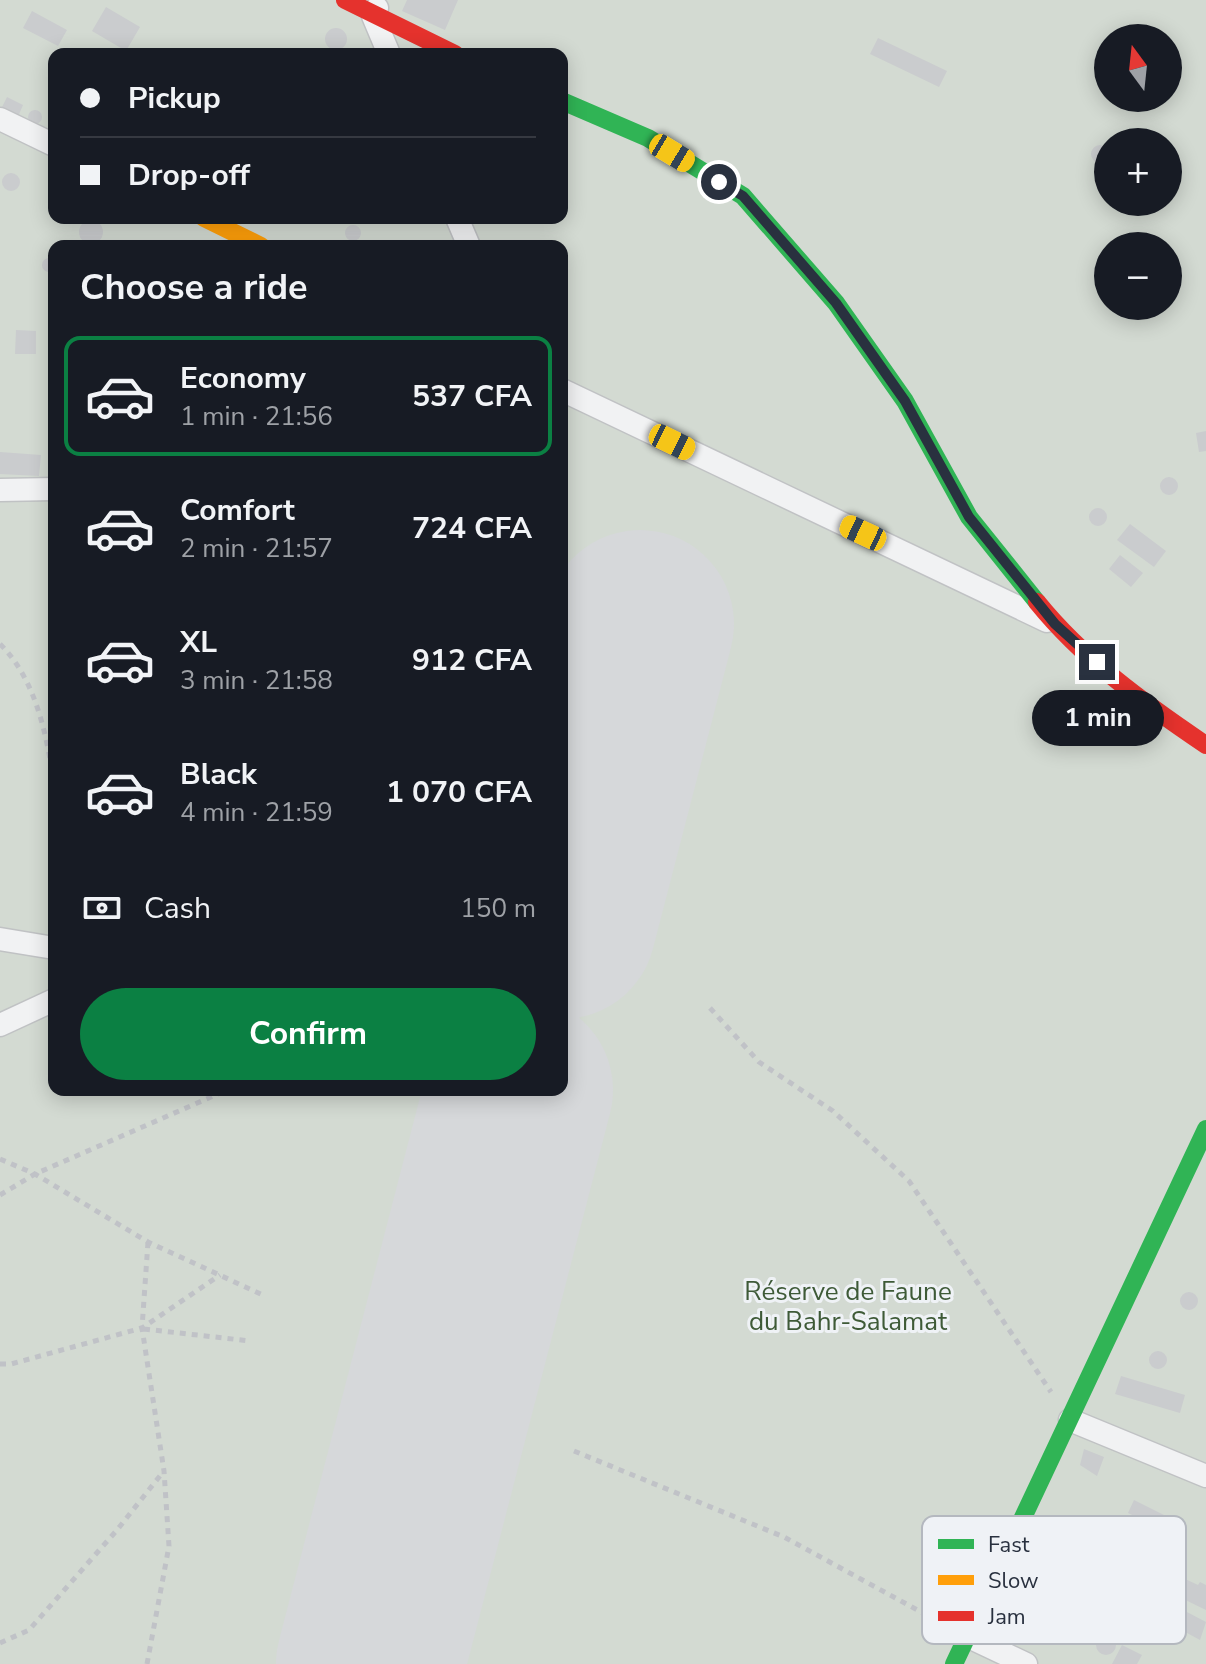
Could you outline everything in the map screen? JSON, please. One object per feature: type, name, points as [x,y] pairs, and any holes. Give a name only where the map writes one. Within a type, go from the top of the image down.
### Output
[{"type":"street","points":[[345,0],[377,8],[445,48]]},
{"type":"street","points":[[377,8],[387,48]]},
{"type":"street","points":[[568,104],[648,138],[743,196],[836,303],[905,401],[969,517],[1055,624],[1140,700],[1206,745]]},
{"type":"street","points":[[0,119],[48,142]]},
{"type":"street","points":[[216,224],[249,240]]},
{"type":"street","points":[[568,393],[1055,624]]},
{"type":"street","points":[[0,490],[48,489]]},
{"type":"street","points":[[0,939],[48,947]]},
{"type":"street","points":[[0,1025],[48,1003]]},
{"type":"street","points":[[1025,1516],[1205,1134]]},
{"type":"street","points":[[1070,1420],[1206,1476]]},
{"type":"street","points":[[954,1664],[965,1644]]},
{"type":"street","points":[[984,1644],[1026,1664]]},
{"type":"path","points":[[0,644],[15,660],[45,726],[48,745]]},
{"type":"path","points":[[710,1008],[759,1062],[833,1111],[909,1181],[1070,1420]]},
{"type":"path","points":[[0,1195],[35,1174],[213,1096]]},
{"type":"path","points":[[0,1159],[35,1174],[148,1242],[265,1296]]},
{"type":"path","points":[[147,1664],[169,1546],[164,1471],[142,1328],[148,1242]]},
{"type":"path","points":[[0,1364],[11,1364],[142,1328],[220,1275]]},
{"type":"path","points":[[142,1328],[250,1341]]},
{"type":"path","points":[[574,1451],[784,1537],[922,1612]]},
{"type":"path","points":[[0,1643],[29,1630],[164,1471]]},
{"type":"green space","name":"Réserve de Faune du Bahr-Salamat","points":[[0,0],[1206,0],[1206,1664],[0,1664]]},
{"type":"building","points":[[407,0],[458,0],[445,30],[402,11]]},
{"type":"building","points":[[106,7],[140,27],[128,48],[121,48],[92,31]]},
{"type":"building","points":[[32,11],[67,30],[58,46],[23,28]]},
{"type":"building","points":[[336,28],[346,35],[344,47],[328,47],[325,39],[328,31]]},
{"type":"building","points":[[878,38],[947,71],[939,87],[870,54]]},
{"type":"building","points":[[7,97],[23,105],[17,119],[0,111]]},
{"type":"building","points":[[35,110],[42,117],[35,124],[28,117]]},
{"type":"building","points":[[7,173],[15,173],[20,182],[18,189],[7,191],[2,186],[2,178]]},
{"type":"building","points":[[82,224],[100,224],[100,240],[82,240],[79,232]]},
{"type":"building","points":[[353,225],[361,233],[358,238],[348,238],[345,233],[348,228]]},
{"type":"building","points":[[48,258],[48,272],[42,265]]},
{"type":"building","points":[[16,330],[36,331],[36,354],[15,354]]},
{"type":"building","points":[[1206,431],[1206,451],[1199,452],[1196,433]]},
{"type":"building","points":[[0,452],[41,455],[39,476],[0,474]]},
{"type":"building","points":[[1169,477],[1178,486],[1169,495],[1160,486]]},
{"type":"building","points":[[1098,508],[1107,517],[1098,526],[1089,517]]},
{"type":"building","points":[[1130,524],[1166,551],[1154,567],[1117,540]]},
{"type":"building","points":[[1120,555],[1143,573],[1131,587],[1109,569]]},
{"type":"building","points":[[1189,1292],[1198,1301],[1189,1310],[1180,1301]]},
{"type":"building","points":[[1158,1351],[1167,1360],[1158,1369],[1149,1360]]},
{"type":"building","points":[[1121,1376],[1185,1395],[1180,1413],[1115,1394]]},
{"type":"building","points":[[1084,1449],[1104,1457],[1097,1476],[1080,1465]]},
{"type":"building","points":[[1134,1500],[1166,1516],[1134,1516],[1128,1513]]},
{"type":"building","points":[[1186,1579],[1206,1585],[1206,1610],[1186,1600]]},
{"type":"building","points":[[1186,1612],[1206,1622],[1200,1640],[1186,1632]]},
{"type":"building","points":[[1096,1644],[1116,1644],[1113,1652],[1106,1655],[1099,1652],[1096,1645]]},
{"type":"building","points":[[1122,1645],[1142,1655],[1137,1664],[1112,1664]]},
{"type":"runway","points":[[568,902],[640,624]]},
{"type":"runway","points":[[370,1664],[517,1096]]},
{"type":"traffic: fast","points":[[568,104],[648,138],[743,196],[836,303],[905,401],[969,517],[1037,602]]},
{"type":"traffic: fast","points":[[1024,1516],[1206,1129]]},
{"type":"traffic: fast","points":[[954,1664],[963,1644]]},
{"type":"traffic: slow","points":[[216,224],[249,240]]},
{"type":"traffic: jam","points":[[345,0],[443,48]]},
{"type":"traffic: jam","points":[[1037,602],[1074,643],[1116,680],[1206,745]]},
{"type":"route","points":[[719,182],[743,196],[836,303],[905,401],[969,517],[1055,624],[1097,662]]}]
